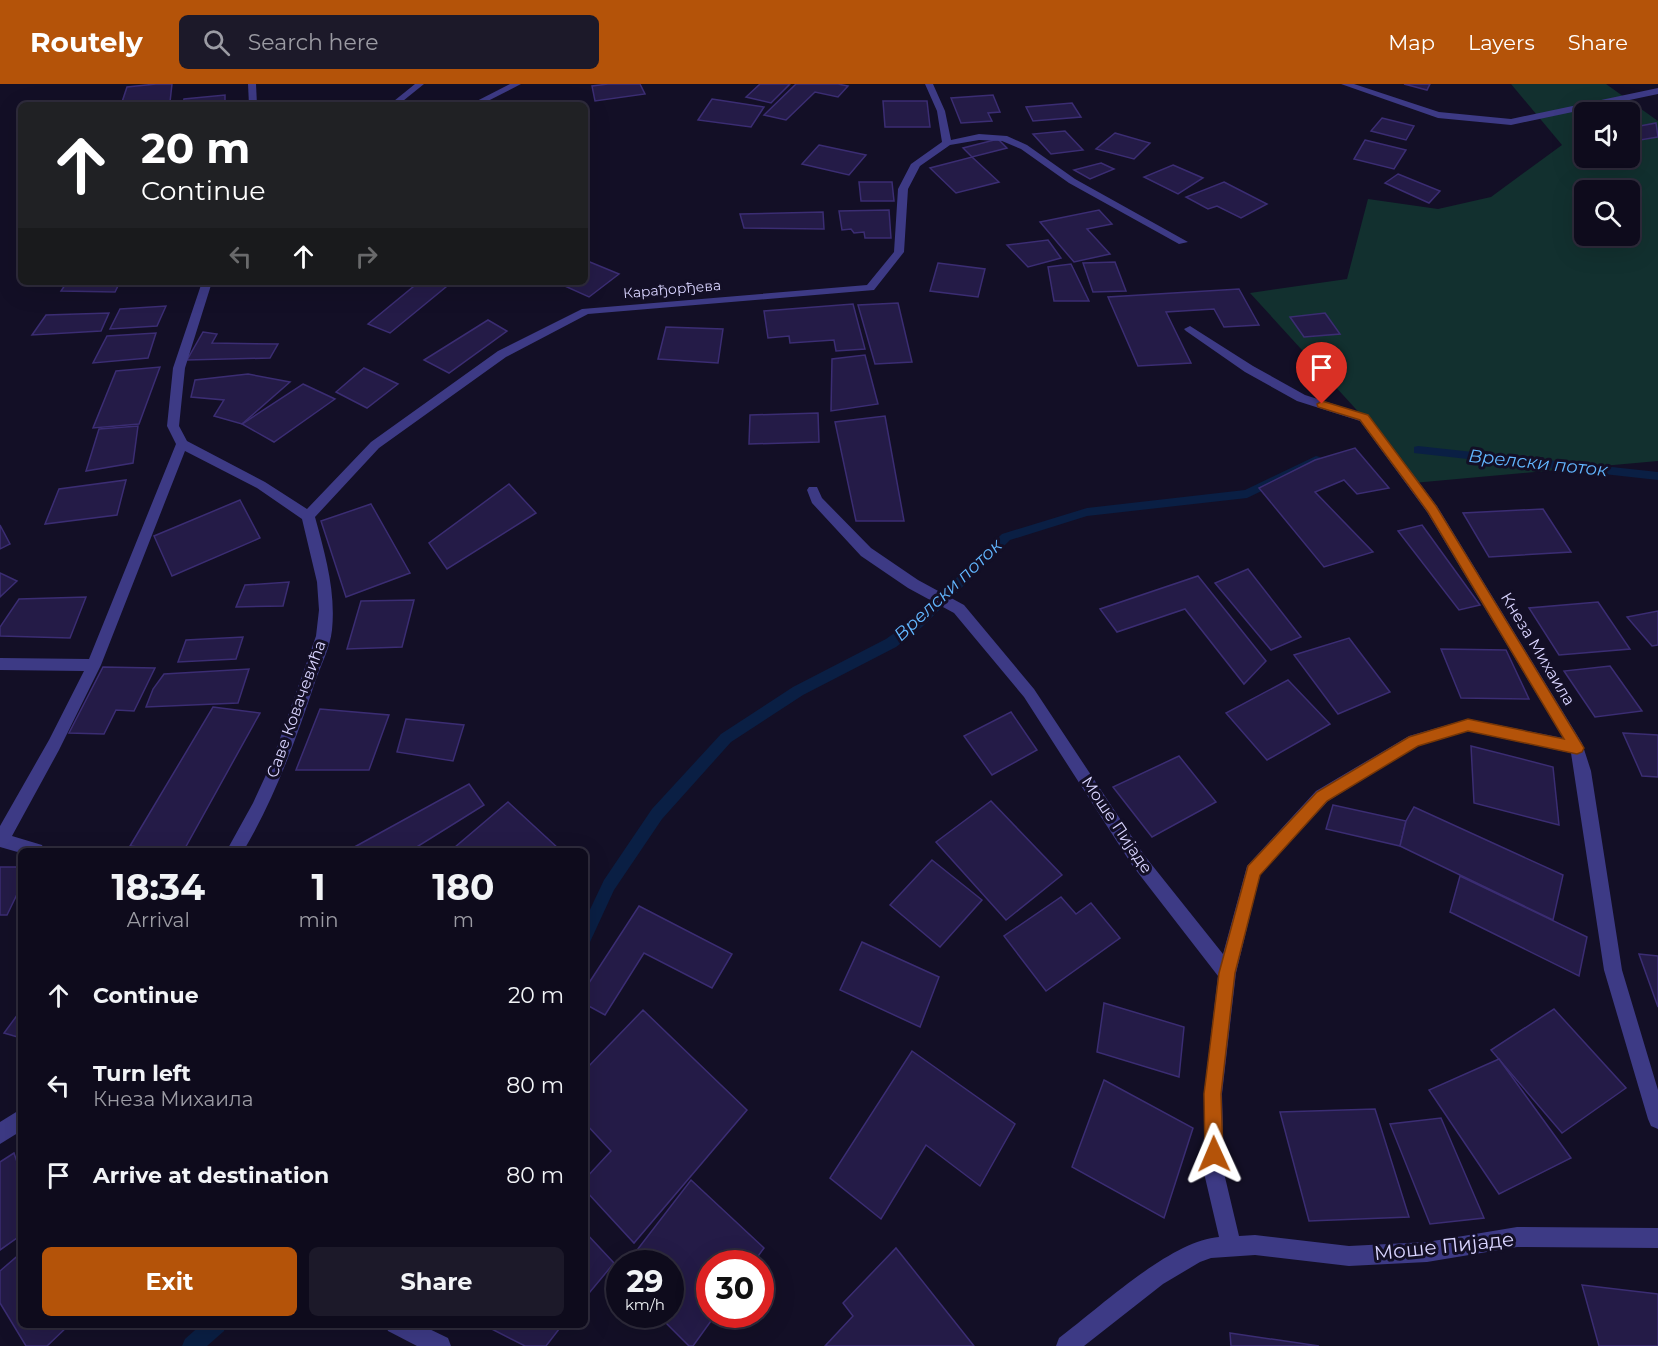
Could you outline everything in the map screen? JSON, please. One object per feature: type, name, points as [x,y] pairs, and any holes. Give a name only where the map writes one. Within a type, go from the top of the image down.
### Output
[{"type":"street","points":[[252,84],[253,102]]},
{"type":"street","points":[[397,102],[420,84]]},
{"type":"street","points":[[478,102],[517,84]]},
{"type":"street","points":[[929,84],[940,111],[947,143],[979,136],[1005,138],[1024,147],[1072,181],[1183,242]]},
{"type":"street","points":[[1346,84],[1438,115],[1511,122],[1658,91]]},
{"type":"street","name":"Карађорђева","points":[[308,516],[375,445],[502,354],[586,311],[870,288],[899,252],[903,189],[916,164],[947,143]]},
{"type":"street","points":[[206,285],[179,368],[173,426],[182,444],[261,485],[308,516]]},
{"type":"street","name":"Кнеза Михаила","points":[[1190,330],[1249,369],[1301,398],[1364,418],[1432,509],[1577,748],[1583,771],[1613,969],[1626,1020],[1658,1119]]},
{"type":"street","points":[[29,848],[0,840],[54,745],[94,664],[182,444]]},
{"type":"street","name":"Моше Пијаде","points":[[813,490],[817,500],[866,552],[919,588],[959,609],[1029,693],[1138,860],[1227,973]]},
{"type":"street","name":"Саве Ковачевића","points":[[236,848],[248,830],[283,754],[326,627],[325,580],[308,516]]},
{"type":"street","points":[[0,664],[94,664]]},
{"type":"street","points":[[1231,1246],[1214,1173],[1213,1106],[1227,973],[1253,871],[1322,796],[1414,741],[1468,725],[1577,748]]},
{"type":"street","points":[[0,1134],[18,1121]]},
{"type":"street","name":"Моше Пијаде","points":[[1067,1346],[1156,1277],[1185,1259],[1211,1248],[1255,1245],[1349,1256],[1427,1252],[1517,1237],[1658,1238]]},
{"type":"street","points":[[403,1328],[440,1346]]},
{"type":"green space","points":[[1511,84],[1606,84],[1631,102],[1574,102],[1574,168],[1640,168],[1640,108],[1658,121],[1658,461],[1413,483],[1364,418],[1250,293],[1347,279],[1368,199],[1438,209],[1491,197],[1562,145]]},
{"type":"building","points":[[172,84],[170,102],[122,102],[127,87]]},
{"type":"building","points":[[640,84],[645,94],[595,101],[592,86]]},
{"type":"building","points":[[760,84],[790,84],[771,103],[746,97]]},
{"type":"building","points":[[796,84],[848,86],[838,97],[815,92],[786,120],[764,115]]},
{"type":"building","points":[[1404,84],[1430,84],[1427,90]]},
{"type":"building","points":[[225,95],[225,102],[184,102],[184,99]]},
{"type":"building","points":[[993,95],[1000,112],[988,113],[992,121],[961,123],[951,98]]},
{"type":"building","points":[[712,99],[764,107],[751,127],[698,120]]},
{"type":"building","points":[[883,101],[927,101],[930,127],[885,127]]},
{"type":"building","points":[[1072,103],[1081,117],[1033,121],[1026,107]]},
{"type":"building","points":[[1382,118],[1414,126],[1406,140],[1371,131]]},
{"type":"building","points":[[1656,123],[1658,137],[1640,140],[1640,126]]},
{"type":"building","points":[[1065,131],[1083,150],[1051,154],[1033,134]]},
{"type":"building","points":[[1115,133],[1150,143],[1134,159],[1096,149]]},
{"type":"building","points":[[998,139],[1007,148],[972,157],[963,148]]},
{"type":"building","points":[[1365,140],[1406,150],[1394,169],[1354,159]]},
{"type":"building","points":[[819,145],[866,155],[849,175],[802,164]]},
{"type":"building","points":[[972,157],[999,182],[956,193],[930,168]]},
{"type":"building","points":[[1101,163],[1114,169],[1090,179],[1074,170]]},
{"type":"building","points":[[1173,165],[1203,178],[1178,194],[1144,177]]},
{"type":"building","points":[[1398,174],[1440,191],[1429,203],[1385,183]]},
{"type":"building","points":[[859,182],[892,182],[894,201],[861,201]]},
{"type":"building","points":[[1224,182],[1267,204],[1241,218],[1217,206],[1208,209],[1186,197]]},
{"type":"building","points":[[889,210],[891,238],[865,238],[864,232],[854,233],[851,229],[842,230],[839,211]]},
{"type":"building","points":[[1099,210],[1112,224],[1087,229],[1110,254],[1074,262],[1040,222]]},
{"type":"building","points":[[823,212],[824,229],[744,228],[740,214]]},
{"type":"building","points":[[1048,240],[1061,258],[1028,267],[1007,245]]},
{"type":"building","points":[[588,261],[619,274],[589,297],[563,285],[588,285]]},
{"type":"building","points":[[1115,262],[1126,291],[1093,292],[1083,263]]},
{"type":"building","points":[[938,263],[985,269],[978,297],[930,291]]},
{"type":"building","points":[[1071,264],[1089,301],[1054,301],[1048,267]]},
{"type":"building","points":[[65,285],[118,285],[115,292],[61,291]]},
{"type":"building","points":[[415,285],[448,285],[390,333],[368,324]]},
{"type":"building","points":[[1239,289],[1259,325],[1224,327],[1214,309],[1166,312],[1191,363],[1138,366],[1108,297]]},
{"type":"building","points":[[898,303],[912,362],[875,364],[858,305]]},
{"type":"building","points":[[853,304],[865,349],[836,351],[834,340],[790,343],[789,336],[768,338],[764,311]]},
{"type":"building","points":[[166,306],[157,326],[110,329],[120,309]]},
{"type":"building","points":[[109,313],[101,331],[32,335],[46,315]]},
{"type":"building","points":[[1325,313],[1340,334],[1304,337],[1290,317]]},
{"type":"building","points":[[488,320],[507,331],[449,373],[424,360]]},
{"type":"building","points":[[666,327],[723,329],[718,363],[658,359]]},
{"type":"building","points":[[203,332],[217,334],[212,343],[278,344],[270,358],[187,360]]},
{"type":"building","points":[[156,333],[148,358],[93,363],[107,336]]},
{"type":"building","points":[[865,355],[878,404],[831,411],[832,359]]},
{"type":"building","points":[[160,367],[139,424],[93,428],[116,371]]},
{"type":"building","points":[[364,368],[398,384],[367,408],[336,392]]},
{"type":"building","points":[[248,374],[290,382],[242,424],[214,416],[224,400],[191,397],[195,380]]},
{"type":"building","points":[[303,384],[335,399],[274,442],[242,424]]},
{"type":"building","points":[[818,413],[819,442],[749,444],[750,415]]},
{"type":"building","points":[[885,416],[904,521],[856,521],[835,422]]},
{"type":"building","points":[[138,426],[133,463],[86,471],[99,429]]},
{"type":"building","points":[[1355,448],[1389,488],[1357,494],[1344,480],[1315,492],[1373,552],[1324,567],[1259,488],[1315,460]]},
{"type":"building","points":[[126,480],[117,515],[45,524],[59,489]]},
{"type":"building","points":[[509,484],[536,513],[447,569],[429,543]]},
{"type":"building","points":[[240,500],[260,538],[172,576],[154,536]]},
{"type":"building","points":[[371,504],[410,573],[346,597],[321,521]]},
{"type":"building","points":[[1543,509],[1571,552],[1489,557],[1463,513]]},
{"type":"building","points":[[0,525],[10,544],[0,549]]},
{"type":"building","points":[[1422,525],[1480,605],[1459,610],[1398,531]]},
{"type":"building","points":[[1248,569],[1301,637],[1271,650],[1215,583]]},
{"type":"building","points":[[0,573],[17,581],[0,597]]},
{"type":"building","points":[[1198,576],[1266,661],[1244,684],[1185,609],[1117,632],[1100,609]]},
{"type":"building","points":[[289,582],[283,606],[236,607],[245,585]]},
{"type":"building","points":[[86,597],[70,638],[0,636],[0,627],[19,599]]},
{"type":"building","points":[[414,600],[402,647],[347,649],[361,601]]},
{"type":"building","points":[[1598,602],[1630,649],[1559,655],[1529,608]]},
{"type":"building","points":[[1658,611],[1658,645],[1652,646],[1627,617]]},
{"type":"building","points":[[243,637],[236,659],[178,662],[186,640]]},
{"type":"building","points":[[1349,638],[1390,692],[1338,714],[1294,655]]},
{"type":"building","points":[[1441,649],[1506,650],[1529,699],[1461,698]]},
{"type":"building","points":[[1610,666],[1642,711],[1595,717],[1564,671]]},
{"type":"building","points":[[103,667],[155,668],[134,711],[116,710],[104,734],[69,733]]},
{"type":"building","points":[[249,669],[238,703],[146,707],[153,689],[164,674]]},
{"type":"building","points":[[1288,680],[1330,724],[1267,760],[1226,713]]},
{"type":"building","points":[[213,707],[260,713],[185,848],[130,846]]},
{"type":"building","points":[[320,709],[389,715],[369,770],[296,770]]},
{"type":"building","points":[[1011,712],[1037,750],[992,775],[964,736]]},
{"type":"building","points":[[406,719],[464,725],[453,761],[397,752]]},
{"type":"building","points":[[1623,733],[1658,735],[1658,777],[1642,776]]},
{"type":"building","points":[[1471,746],[1553,767],[1559,825],[1474,803]]},
{"type":"building","points":[[1179,756],[1216,802],[1152,837],[1113,787]]},
{"type":"building","points":[[469,784],[484,805],[415,848],[353,848]]},
{"type":"building","points":[[991,801],[1062,875],[1006,920],[936,842]]},
{"type":"building","points":[[508,802],[558,848],[454,848]]},
{"type":"building","points":[[1333,805],[1406,821],[1400,846],[1326,829]]},
{"type":"building","points":[[1414,807],[1563,875],[1553,920],[1400,846],[1406,821]]},
{"type":"building","points":[[932,860],[982,900],[940,947],[890,905]]},
{"type":"building","points":[[0,867],[18,867],[18,892],[7,915],[0,915]]},
{"type":"building","points":[[1460,876],[1587,937],[1579,976],[1450,912]]},
{"type":"building","points":[[1061,897],[1076,914],[1091,903],[1120,938],[1046,991],[1004,936]]},
{"type":"building","points":[[639,906],[732,954],[712,988],[644,953],[605,1015],[588,1006],[588,984]]},
{"type":"building","points":[[862,942],[939,977],[920,1027],[840,990]]},
{"type":"building","points":[[1639,954],[1658,956],[1658,1007]]},
{"type":"building","points":[[1104,1003],[1184,1027],[1179,1077],[1097,1052]]},
{"type":"building","points":[[1554,1009],[1626,1088],[1562,1133],[1491,1050]]},
{"type":"building","points":[[643,1010],[747,1110],[634,1243],[588,1193],[588,1176],[611,1151],[588,1126],[588,1067]]},
{"type":"building","points":[[18,1014],[18,1037],[4,1033]]},
{"type":"building","points":[[912,1051],[1015,1124],[980,1186],[926,1145],[881,1219],[830,1178]]},
{"type":"building","points":[[1499,1059],[1571,1158],[1499,1194],[1429,1090]]},
{"type":"building","points":[[1104,1080],[1193,1128],[1164,1218],[1072,1167]]},
{"type":"building","points":[[1375,1109],[1409,1217],[1309,1221],[1280,1112]]},
{"type":"building","points":[[1441,1118],[1484,1218],[1430,1224],[1390,1124]]},
{"type":"building","points":[[14,1153],[18,1165],[18,1237],[0,1250],[0,1162]]},
{"type":"building","points":[[691,1180],[764,1248],[763,1250],[696,1250],[696,1328],[706,1328],[693,1346],[689,1346],[671,1328],[684,1328],[684,1250],[637,1250]]},
{"type":"building","points":[[588,1235],[606,1254],[606,1273],[588,1294]]},
{"type":"building","points":[[896,1248],[974,1346],[825,1346],[853,1316],[843,1303]]},
{"type":"building","points":[[18,1256],[18,1328],[66,1328],[47,1346],[26,1346],[0,1303],[0,1271]]},
{"type":"building","points":[[1582,1285],[1658,1294],[1658,1346],[1599,1346]]},
{"type":"building","points":[[490,1328],[560,1328],[546,1346],[525,1346]]},
{"type":"building","points":[[1230,1333],[1319,1346],[1231,1346]]},
{"type":"waterway","name":"Врелски поток","points":[[1418,450],[1658,476]]},
{"type":"waterway","name":"Врелски поток","points":[[588,930],[609,885],[657,814],[726,738],[798,691],[891,643],[918,623],[1006,537],[1087,512],[1247,494],[1316,460]]},
{"type":"waterway","name":"Врелски поток","points":[[192,1346],[212,1328]]},
{"type":"route","points":[[1214,1154],[1213,1094],[1227,973],[1253,871],[1322,796],[1414,741],[1468,725],[1577,748],[1432,509],[1413,483],[1364,418],[1322,404]]}]
